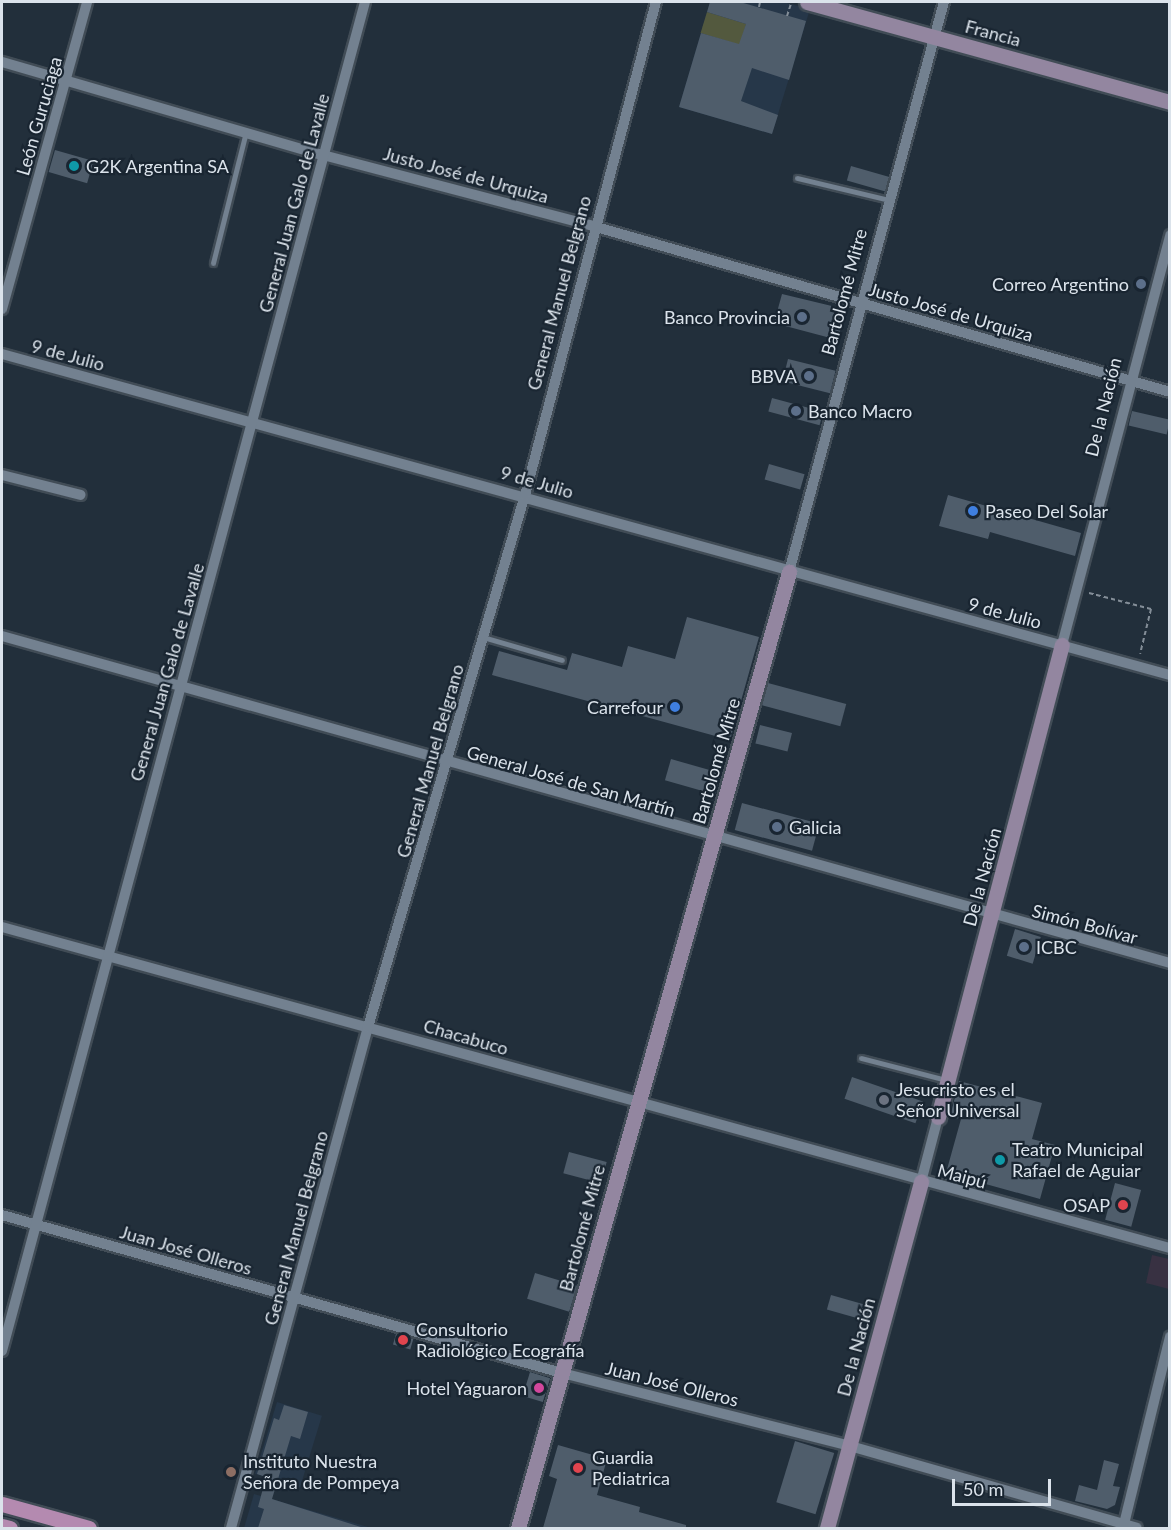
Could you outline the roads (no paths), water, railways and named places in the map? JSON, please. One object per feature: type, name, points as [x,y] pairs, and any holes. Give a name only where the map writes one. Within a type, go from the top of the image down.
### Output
[{"type":"main road","points":[[2,1504],[89,1528]]},
{"type":"main road","points":[[2,1526],[10,1528]]},
{"type":"street","name":"León Guruciaga","points":[[2,309],[87,2]]},
{"type":"street","name":"General Juan Galo de Lavalle","points":[[2,1351],[37,1225],[105,957],[253,423],[365,2]]},
{"type":"street","name":"General Manuel Belgrano","points":[[231,1528],[368,1027],[525,495],[593,226],[656,2]]},
{"type":"street","name":"Francia","points":[[807,2],[1170,102]]},
{"type":"street","name":"Bartolomé Mitre","points":[[518,1528],[637,1102],[715,838],[944,2]]},
{"type":"street","name":"Justo José de Urquiza","points":[[2,62],[323,155],[593,226],[1170,392]]},
{"type":"street","name":"De la Nación","points":[[827,1528],[993,916],[1129,380],[1170,235]]},
{"type":"street","name":"9 de Julio","points":[[2,354],[525,495],[789,572],[1170,675]]},
{"type":"street","points":[[2,475],[81,495]]},
{"type":"street","name":"General José de San Martín","points":[[2,636],[180,689],[993,916]]},
{"type":"street","name":"Simón Bolívar","points":[[993,916],[1170,963]]},
{"type":"street","name":"Chacabuco","points":[[2,927],[921,1182]]},
{"type":"street","name":"Maipú","points":[[921,1182],[1170,1248]]},
{"type":"street","name":"Juan José Olleros","points":[[2,1215],[562,1373],[849,1446],[1123,1527],[1137,1528]]},
{"type":"street","points":[[1123,1527],[1170,1337]]},
{"type":"lane","points":[[213,263],[246,132]]},
{"type":"lane","points":[[797,178],[889,200]]},
{"type":"lane","points":[[483,637],[562,660]]},
{"type":"lane","points":[[861,1058],[948,1081]]},
{"type":"place","name":"G2K Argentina SA","points":[[74,166]]},
{"type":"place","name":"Correo Argentino","points":[[1141,284]]},
{"type":"place","name":"Banco Provincia","points":[[802,317]]},
{"type":"place","name":"BBVA","points":[[809,376]]},
{"type":"place","name":"Banco Macro","points":[[796,411]]},
{"type":"place","name":"Paseo Del Solar","points":[[973,511]]},
{"type":"place","name":"Carrefour","points":[[675,707]]},
{"type":"place","name":"Galicia","points":[[777,827]]},
{"type":"place","name":"ICBC","points":[[1024,947]]},
{"type":"place","name":"Jesucristo es el Señor Universal","points":[[884,1100]]},
{"type":"place","name":"Teatro Municipal Rafael de Aguiar","points":[[1000,1160]]},
{"type":"place","name":"OSAP","points":[[1123,1205]]},
{"type":"place","name":"Consultorio Radiológico Ecografía","points":[[403,1340]]},
{"type":"place","name":"Hotel Yaguaron","points":[[539,1388]]},
{"type":"place","name":"Guardia Pediatrica","points":[[578,1468]]},
{"type":"place","name":"Instituto Nuestra Señora de Pompeya","points":[[231,1472]]}]
